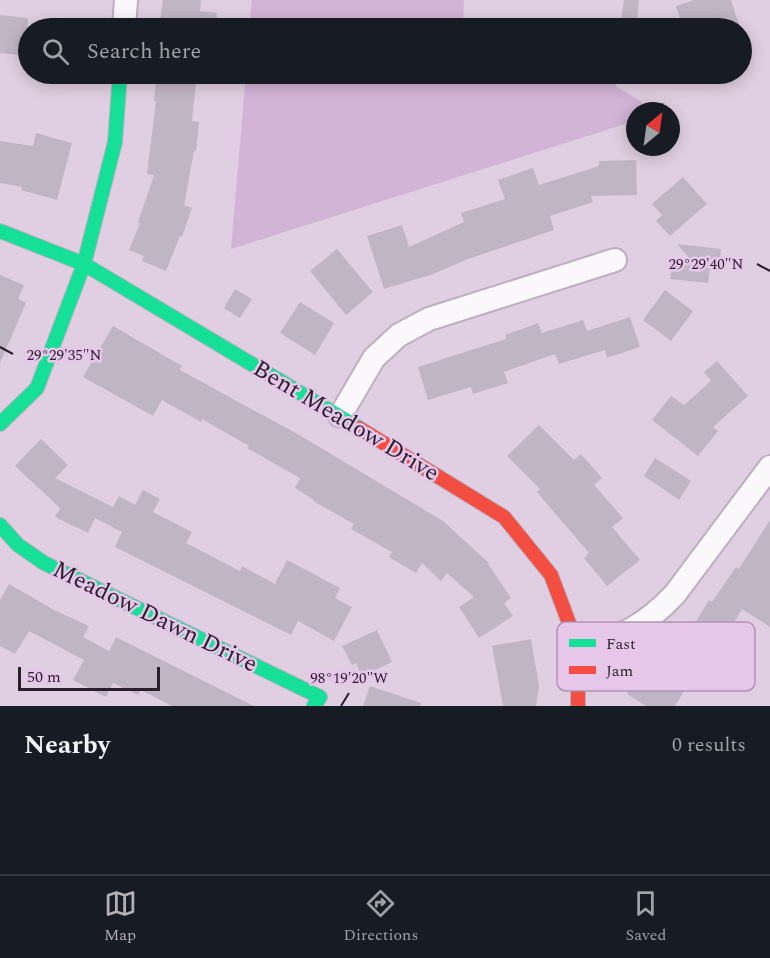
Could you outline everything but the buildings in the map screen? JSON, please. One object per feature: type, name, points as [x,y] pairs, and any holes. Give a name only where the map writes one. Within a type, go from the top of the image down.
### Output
[{"type":"street","points":[[125,18],[126,0]]},
{"type":"street","points":[[0,424],[37,388],[84,264],[115,142],[119,84]]},
{"type":"street","name":"Bent Meadow Drive","points":[[0,231],[84,264],[340,416],[504,517],[551,575],[569,622]]},
{"type":"street","points":[[340,416],[374,358],[399,335],[429,319],[615,260]]},
{"type":"street","points":[[644,622],[658,612],[675,594],[770,467]]},
{"type":"street","name":"Meadow Dawn Drive","points":[[0,525],[18,545],[44,563],[317,701]]},
{"type":"shaded area","points":[[252,0],[464,0],[463,18],[250,18]]},
{"type":"shaded area","points":[[245,84],[616,84],[642,102],[626,102],[626,124],[231,249]]},
{"type":"traffic: fast","points":[[0,424],[37,388],[84,264],[115,142],[119,84]]},
{"type":"traffic: fast","points":[[0,231],[84,264],[359,428]]},
{"type":"traffic: fast","points":[[0,525],[18,545],[44,563],[320,697],[314,706]]},
{"type":"traffic: jam","points":[[359,428],[504,517],[551,575],[569,622]]},
{"type":"traffic: jam","points":[[578,691],[578,706]]}]
